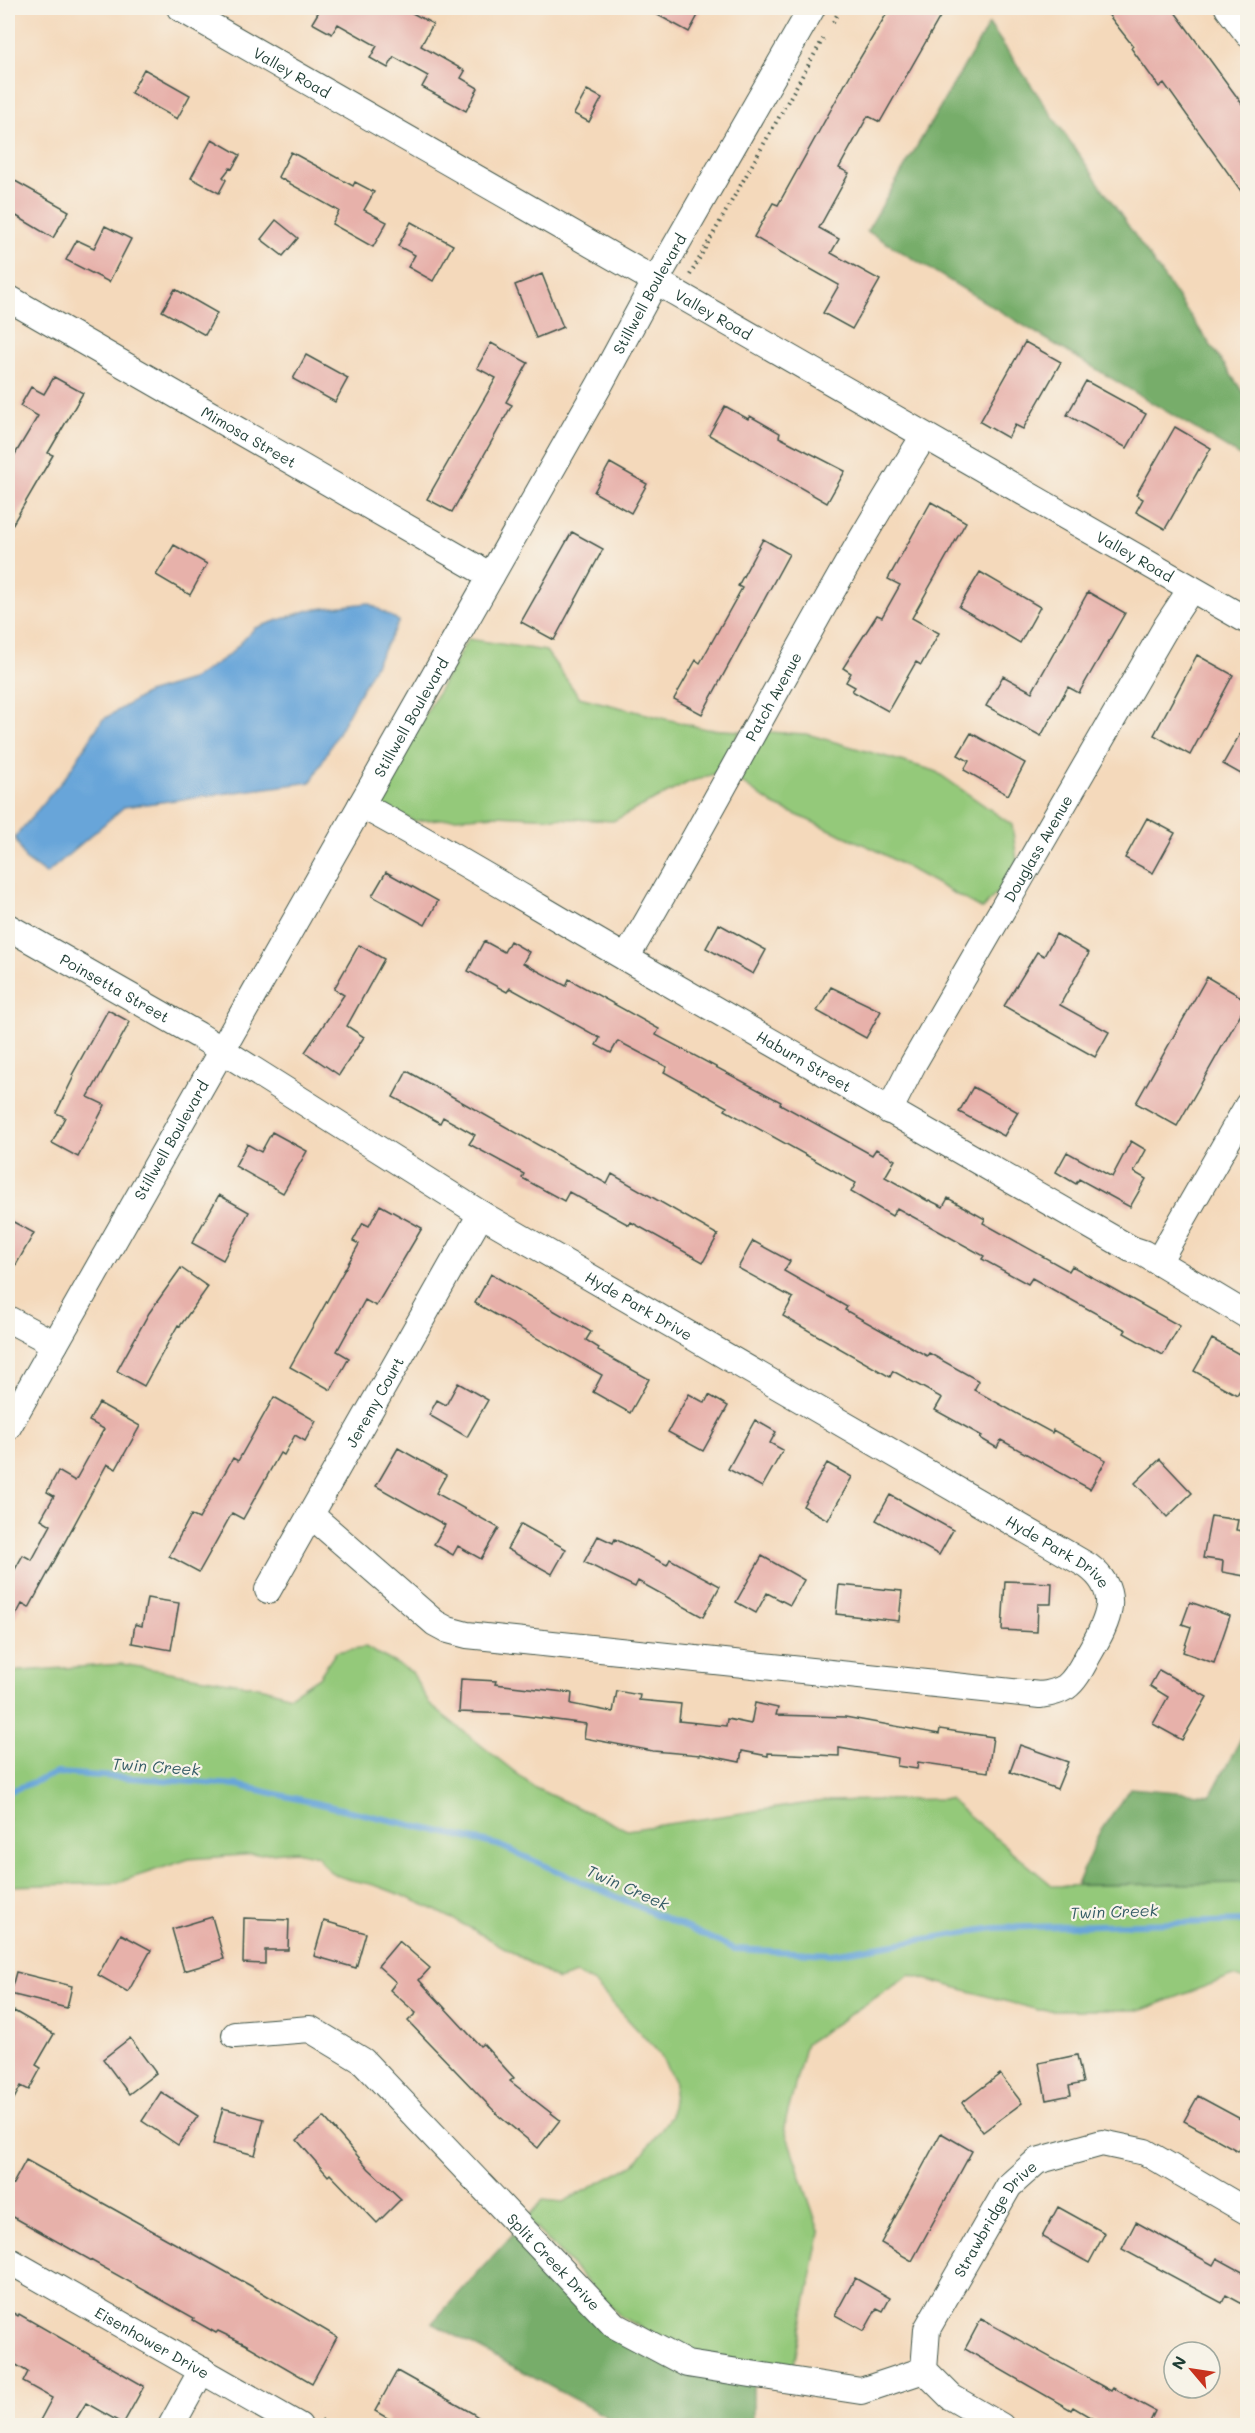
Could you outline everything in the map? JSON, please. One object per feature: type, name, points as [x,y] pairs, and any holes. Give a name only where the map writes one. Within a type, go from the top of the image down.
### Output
[{"type":"street","name":"Valley Road","points":[[180,8],[1248,621]]},
{"type":"street","name":"Stillwell Boulevard","points":[[8,1427],[812,8]]},
{"type":"street","points":[[1228,8],[1248,34]]},
{"type":"street","name":"Mimosa Street","points":[[8,300],[490,576]]},
{"type":"street","name":"Patch Avenue","points":[[626,958],[801,645],[891,488],[924,436]]},
{"type":"street","name":"Douglass Avenue","points":[[889,1111],[913,1064],[1160,637],[1191,589]]},
{"type":"street","name":"Haburn Street","points":[[361,805],[436,845],[889,1111],[1131,1249],[1158,1262],[1248,1316]]},
{"type":"street","name":"Poinsetta Street","points":[[8,927],[198,1035],[221,1052]]},
{"type":"street","name":"Hyde Park Drive","points":[[221,1052],[481,1214],[1088,1566],[1105,1584],[1109,1599],[1109,1613],[1106,1623],[1077,1676],[1067,1686],[1054,1693],[1040,1695],[467,1635],[448,1630],[435,1623],[311,1515]]},
{"type":"street","points":[[1158,1262],[1248,1105]]},
{"type":"street","name":"Jeremy Court","points":[[268,1590],[481,1214]]},
{"type":"street","points":[[8,1319],[55,1344]]},
{"type":"street","name":"Split Creek Drive","points":[[236,2035],[310,2029],[363,2061],[614,2325],[687,2364],[861,2391],[924,2370]]},
{"type":"street","name":"Strawbridge Drive","points":[[924,2370],[927,2329],[1009,2186],[1037,2161],[1102,2143],[1145,2152],[1248,2212]]},
{"type":"street","name":"Eisenhower Drive","points":[[8,2260],[299,2426]]},
{"type":"street","points":[[171,2426],[202,2370]]},
{"type":"street","points":[[924,2370],[951,2397],[1001,2426]]},
{"type":"path","points":[[829,28],[841,8]]},
{"type":"path","points":[[679,294],[823,38]]},
{"type":"green space","points":[[989,24],[1247,398],[1247,460],[867,231]]},
{"type":"green space","points":[[468,639],[546,651],[579,697],[706,729],[740,731],[717,773],[689,782],[613,821],[496,815],[413,821],[376,802]]},
{"type":"green space","points":[[766,732],[807,734],[935,771],[1012,825],[1017,861],[1003,886],[982,909],[874,849],[774,805],[739,781]]},
{"type":"green space","points":[[365,1647],[412,1672],[429,1704],[535,1788],[627,1830],[824,1801],[949,1799],[1053,1886],[1247,1883],[1247,1981],[1233,1976],[1142,2010],[1038,2010],[910,1975],[806,2043],[784,2127],[820,2233],[793,2370],[689,2353],[621,2317],[527,2219],[543,2200],[563,2202],[635,2164],[671,2116],[675,2083],[659,2053],[594,1983],[576,1974],[558,1980],[449,1917],[380,1887],[336,1875],[329,1871],[318,1856],[296,1851],[189,1859],[116,1883],[8,1886],[8,1672],[122,1664],[264,1688],[290,1696],[319,1677],[336,1652]]},
{"type":"green space","points":[[1247,1727],[1247,1883],[1077,1885],[1099,1833],[1130,1788],[1211,1795]]},
{"type":"green space","points":[[513,2234],[609,2334],[753,2384],[753,2425],[622,2425],[432,2323]]},
{"type":"water","points":[[368,603],[399,621],[311,782],[124,807],[46,874],[25,859],[15,837],[67,775],[102,720],[147,693],[191,680],[229,655],[255,628],[309,610]]},
{"type":"building","points":[[308,8],[403,8],[433,24],[421,46],[465,71],[461,78],[478,88],[466,111],[422,87],[428,76],[394,57],[388,68],[370,58],[377,46],[338,24],[332,34],[312,23],[318,13]]},
{"type":"building","points":[[645,8],[702,8],[689,32]]},
{"type":"building","points":[[890,8],[945,8],[880,122],[868,116],[839,168],[849,173],[819,228],[839,239],[831,253],[880,280],[852,329],[823,313],[839,285],[754,237],[773,203],[778,205]]},
{"type":"building","points":[[1103,8],[1172,8],[1248,112],[1248,201],[1164,83],[1159,87],[1131,48],[1133,46]]},
{"type":"building","points":[[144,69],[190,95],[177,119],[131,93]]},
{"type":"building","points":[[587,90],[602,98],[589,122],[574,114]]},
{"type":"building","points":[[212,139],[240,155],[232,169],[230,168],[223,177],[226,180],[219,193],[191,178]]},
{"type":"building","points":[[291,152],[353,186],[355,182],[374,192],[364,210],[387,222],[373,247],[332,224],[339,211],[278,177]]},
{"type":"building","points":[[8,177],[69,211],[53,238],[8,211]]},
{"type":"building","points":[[276,220],[298,238],[283,256],[261,239]]},
{"type":"building","points":[[411,222],[453,245],[433,281],[408,267],[415,255],[398,246]]},
{"type":"building","points":[[105,226],[131,239],[109,282],[66,260],[77,240],[94,248]]},
{"type":"building","points":[[542,274],[563,327],[536,338],[515,285]]},
{"type":"building","points":[[175,289],[217,313],[205,335],[162,311]]},
{"type":"building","points":[[1025,342],[1061,362],[1023,429],[1015,425],[1008,438],[980,422]]},
{"type":"building","points":[[491,343],[528,363],[506,402],[512,405],[452,512],[427,499],[496,378],[477,368]]},
{"type":"building","points":[[306,355],[348,378],[335,402],[293,379]]},
{"type":"building","points":[[54,377],[83,393],[48,453],[53,455],[8,532],[8,453],[14,456],[38,416],[20,406],[31,387],[44,394]]},
{"type":"building","points":[[1086,381],[1146,414],[1127,448],[1067,415]]},
{"type":"building","points":[[725,406],[748,419],[750,416],[780,433],[779,437],[845,471],[827,503],[709,435]]},
{"type":"building","points":[[1175,427],[1211,448],[1165,529],[1136,512],[1143,499],[1136,495]]},
{"type":"building","points":[[610,463],[647,484],[631,513],[594,492]]},
{"type":"building","points":[[931,502],[966,522],[912,618],[939,633],[921,665],[916,662],[888,711],[852,691],[855,687],[846,682],[851,673],[843,668],[877,615],[882,617],[900,585],[888,579]]},
{"type":"building","points":[[572,532],[603,549],[554,640],[521,622]]},
{"type":"building","points":[[763,539],[789,554],[702,714],[674,699],[696,660],[700,663],[742,588],[738,586]]},
{"type":"building","points":[[174,545],[207,564],[190,595],[156,575]]},
{"type":"building","points":[[980,572],[1040,607],[1020,643],[959,607]]},
{"type":"building","points":[[1088,592],[1125,613],[1079,693],[1068,687],[1041,736],[986,706],[1003,676],[1032,692]]},
{"type":"building","points":[[1197,655],[1233,675],[1190,755],[1154,735]]},
{"type":"building","points":[[1248,720],[1248,778],[1223,764]]},
{"type":"building","points":[[971,733],[1025,763],[1008,795],[964,770],[969,761],[958,755]]},
{"type":"building","points":[[1147,818],[1175,833],[1153,873],[1125,858]]},
{"type":"building","points":[[386,872],[438,901],[425,925],[372,896]]},
{"type":"building","points":[[719,924],[766,950],[753,974],[706,948]]},
{"type":"building","points":[[1056,934],[1089,953],[1060,1005],[1109,1032],[1095,1057],[1004,1006],[1037,952],[1044,956]]},
{"type":"building","points":[[484,941],[504,952],[510,941],[529,952],[523,963],[566,986],[569,979],[659,1029],[656,1035],[781,1102],[780,1104],[872,1155],[876,1149],[895,1160],[885,1177],[928,1201],[943,1207],[948,1198],[985,1219],[983,1223],[1069,1271],[1072,1266],[1180,1326],[1163,1355],[1124,1333],[1126,1330],[1032,1278],[1028,1284],[982,1259],[984,1256],[897,1208],[892,1216],[851,1192],[856,1183],[725,1110],[727,1107],[664,1072],[667,1067],[618,1041],[611,1053],[596,1045],[600,1038],[510,988],[507,992],[468,971]]},
{"type":"building","points":[[359,945],[384,959],[347,1026],[364,1037],[339,1075],[305,1052],[344,995],[334,989]]},
{"type":"building","points":[[1207,977],[1248,1001],[1177,1126],[1136,1103]]},
{"type":"building","points":[[831,987],[881,1011],[866,1038],[817,1011]]},
{"type":"building","points":[[108,1010],[130,1022],[88,1097],[105,1105],[78,1157],[52,1143],[65,1117],[56,1113],[74,1076],[72,1075]]},
{"type":"building","points":[[407,1071],[607,1184],[612,1174],[718,1235],[703,1262],[631,1222],[629,1225],[569,1192],[564,1201],[522,1178],[524,1174],[469,1144],[475,1135],[443,1117],[440,1123],[393,1097]]},
{"type":"building","points":[[973,1087],[1018,1112],[1004,1136],[959,1112]]},
{"type":"building","points":[[272,1132],[307,1151],[283,1193],[235,1166],[247,1144],[261,1152]]},
{"type":"building","points":[[1131,1141],[1146,1150],[1134,1172],[1146,1179],[1130,1207],[1079,1179],[1076,1184],[1056,1172],[1067,1152],[1112,1177]]},
{"type":"building","points":[[219,1195],[249,1212],[223,1260],[192,1243]]},
{"type":"building","points":[[380,1205],[422,1228],[376,1306],[365,1300],[337,1351],[349,1358],[331,1390],[290,1367],[359,1244],[353,1241],[363,1223],[369,1226]]},
{"type":"building","points":[[8,1219],[34,1233],[8,1279]]},
{"type":"building","points":[[753,1241],[790,1261],[784,1271],[847,1307],[845,1310],[927,1356],[929,1353],[979,1381],[974,1390],[1106,1460],[1090,1489],[1001,1440],[997,1448],[980,1438],[982,1436],[935,1410],[942,1398],[893,1371],[890,1377],[783,1316],[793,1298],[738,1268]]},
{"type":"building","points":[[181,1268],[208,1287],[180,1326],[178,1325],[144,1386],[117,1371],[149,1313]]},
{"type":"building","points":[[491,1274],[591,1332],[586,1340],[599,1348],[598,1351],[649,1379],[630,1413],[593,1392],[602,1375],[475,1303]]},
{"type":"building","points":[[1212,1339],[1248,1359],[1248,1377],[1237,1395],[1194,1371]]},
{"type":"building","points":[[458,1383],[488,1400],[467,1437],[429,1415],[437,1400],[446,1405]]},
{"type":"building","points":[[689,1394],[705,1403],[709,1395],[728,1406],[703,1451],[668,1432]]},
{"type":"building","points":[[274,1397],[316,1421],[305,1441],[295,1435],[284,1455],[280,1453],[243,1519],[232,1513],[199,1572],[169,1556],[191,1515],[199,1519],[233,1458],[238,1461]]},
{"type":"building","points":[[99,1403],[140,1426],[116,1469],[107,1464],[29,1608],[22,1604],[8,1630],[8,1582],[23,1555],[32,1560],[51,1525],[41,1519],[54,1496],[47,1492],[58,1471],[75,1481],[104,1429],[89,1421]]},
{"type":"building","points":[[755,1420],[776,1432],[770,1443],[783,1450],[762,1487],[728,1469]]},
{"type":"building","points":[[398,1448],[446,1475],[436,1493],[499,1528],[481,1559],[458,1546],[453,1555],[434,1544],[445,1525],[376,1486]]},
{"type":"building","points":[[1160,1459],[1192,1493],[1167,1517],[1135,1483]]},
{"type":"building","points":[[827,1463],[852,1477],[828,1520],[803,1506]]},
{"type":"building","points":[[890,1495],[953,1530],[939,1555],[876,1520]]},
{"type":"building","points":[[1211,1516],[1238,1520],[1236,1530],[1248,1532],[1245,1576],[1222,1572],[1223,1561],[1203,1558]]},
{"type":"building","points":[[521,1524],[566,1549],[552,1574],[507,1549]]},
{"type":"building","points":[[598,1536],[613,1543],[615,1539],[667,1565],[670,1559],[720,1586],[703,1617],[638,1581],[635,1587],[584,1562]]},
{"type":"building","points":[[762,1556],[804,1580],[790,1605],[767,1593],[756,1613],[736,1602]]},
{"type":"building","points":[[1005,1581],[1052,1583],[1051,1604],[1038,1604],[1037,1632],[1002,1630]]},
{"type":"building","points":[[839,1585],[902,1591],[899,1621],[836,1614]]},
{"type":"building","points":[[147,1598],[179,1603],[171,1650],[132,1643],[135,1624],[142,1626]]},
{"type":"building","points":[[1190,1602],[1230,1616],[1214,1663],[1183,1652],[1191,1627],[1182,1624]]},
{"type":"building","points":[[1159,1670],[1207,1697],[1182,1740],[1153,1724],[1168,1697],[1150,1686]]},
{"type":"building","points":[[461,1679],[496,1681],[495,1684],[572,1693],[571,1704],[613,1712],[617,1691],[640,1695],[639,1700],[681,1704],[679,1721],[726,1726],[727,1719],[751,1724],[755,1703],[778,1708],[776,1715],[845,1717],[939,1734],[940,1729],[993,1737],[988,1772],[918,1762],[917,1769],[897,1766],[898,1758],[839,1748],[839,1756],[768,1753],[768,1756],[742,1751],[740,1762],[700,1754],[653,1751],[584,1738],[586,1724],[510,1714],[459,1712]]},
{"type":"building","points":[[1020,1745],[1068,1762],[1057,1789],[1010,1772]]},
{"type":"building","points":[[212,1917],[224,1959],[184,1971],[172,1929]]},
{"type":"building","points":[[244,1918],[289,1920],[288,1950],[265,1950],[265,1964],[243,1963]]},
{"type":"building","points":[[324,1921],[366,1933],[356,1968],[314,1956]]},
{"type":"building","points":[[121,1934],[151,1950],[128,1992],[98,1975]]},
{"type":"building","points":[[399,1941],[430,1968],[419,1980],[480,2046],[483,2044],[514,2078],[510,2081],[560,2120],[538,2148],[500,2117],[408,2021],[416,2013],[390,1990],[396,1982],[378,1966]]},
{"type":"building","points":[[16,1972],[72,1986],[67,2008],[10,1994]]},
{"type":"building","points":[[14,2011],[54,2034],[36,2065],[41,2068],[29,2090],[21,2086],[8,2110],[8,2023]]},
{"type":"building","points":[[130,2038],[156,2073],[129,2094],[103,2059]]},
{"type":"building","points":[[1077,2055],[1083,2083],[1069,2086],[1071,2095],[1046,2100],[1039,2063]]},
{"type":"building","points":[[1000,2074],[1022,2103],[983,2132],[962,2103]]},
{"type":"building","points":[[161,2092],[198,2116],[178,2145],[142,2121]]},
{"type":"building","points":[[1198,2096],[1248,2123],[1248,2134],[1238,2151],[1184,2121]]},
{"type":"building","points":[[223,2108],[264,2119],[255,2155],[213,2144]]},
{"type":"building","points":[[324,2117],[369,2169],[401,2199],[377,2223],[330,2174],[328,2176],[297,2140]]},
{"type":"building","points":[[941,2133],[972,2151],[912,2261],[881,2243]]},
{"type":"building","points":[[26,2160],[337,2337],[312,2383],[245,2344],[218,2331],[216,2333],[193,2320],[194,2318],[8,2214],[8,2193]]},
{"type":"building","points":[[1058,2207],[1105,2233],[1089,2263],[1042,2237]]},
{"type":"building","points":[[1136,2222],[1213,2265],[1217,2258],[1248,2275],[1248,2307],[1226,2295],[1222,2303],[1122,2249]]},
{"type":"building","points":[[855,2278],[890,2298],[883,2311],[877,2308],[864,2331],[835,2315]]},
{"type":"building","points":[[8,2310],[18,2316],[19,2314],[144,2386],[123,2424],[86,2403],[72,2426],[37,2426],[52,2398],[23,2382],[28,2372],[8,2360]]},
{"type":"building","points":[[981,2319],[1111,2391],[1113,2388],[1155,2411],[1148,2426],[1105,2426],[1073,2407],[1071,2410],[965,2349]]},
{"type":"building","points":[[397,2371],[491,2426],[385,2426],[389,2419],[375,2411]]},
{"type":"waterway","name":"Twin Creek","points":[[8,1792],[57,1773],[237,1785],[498,1845],[735,1949],[832,1954],[994,1928],[1248,1921]]}]
